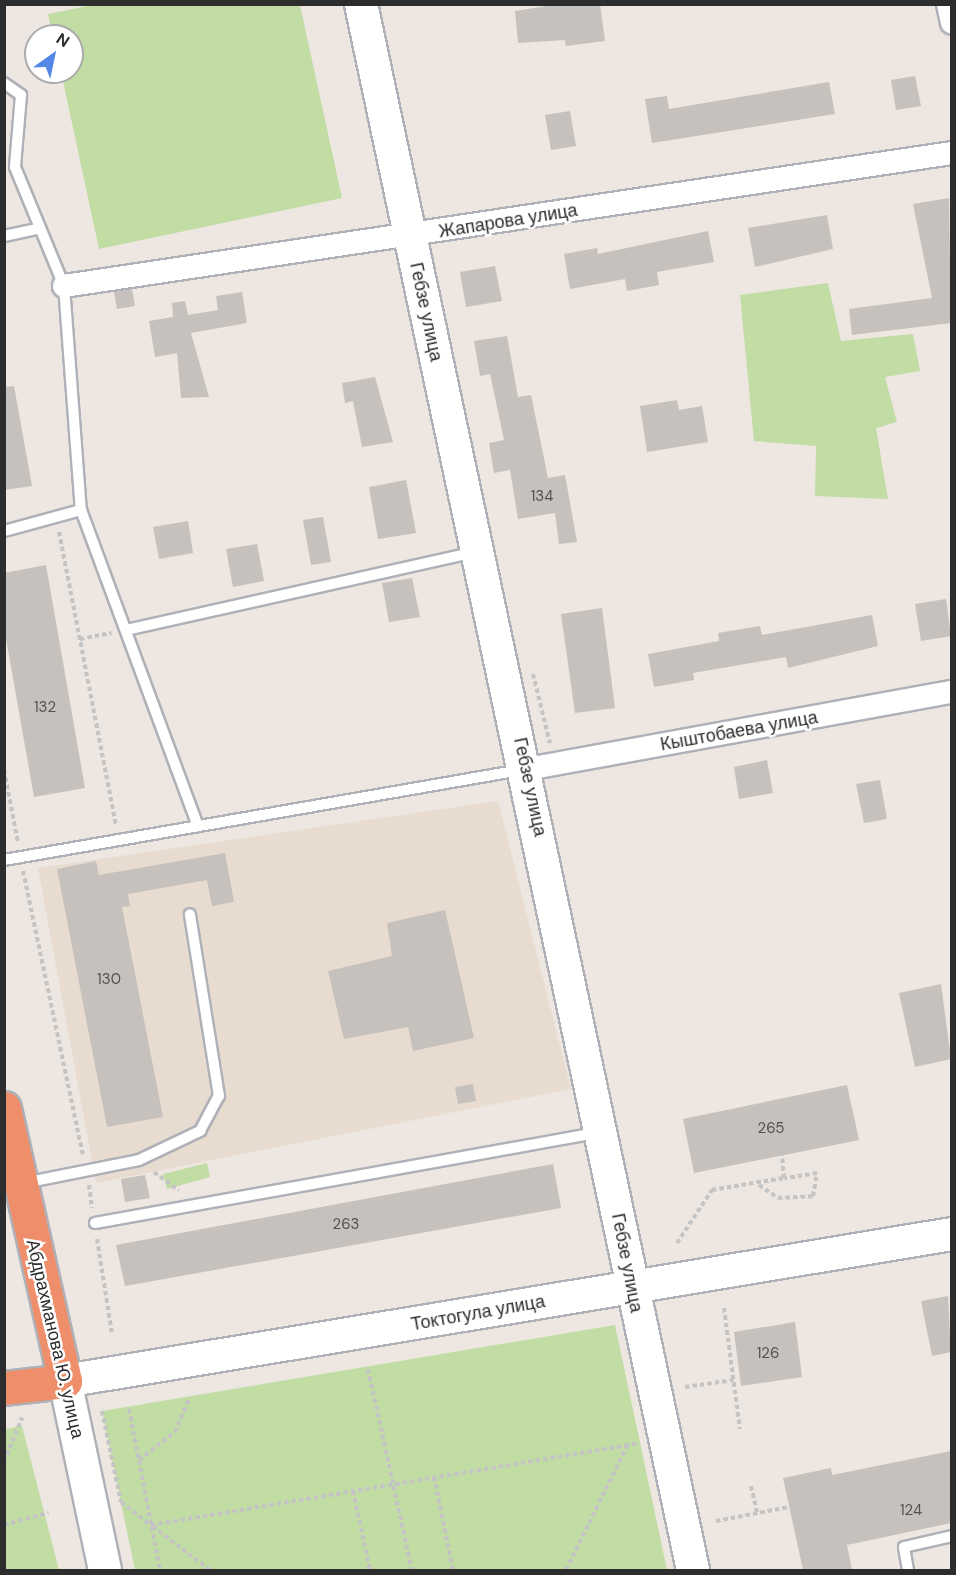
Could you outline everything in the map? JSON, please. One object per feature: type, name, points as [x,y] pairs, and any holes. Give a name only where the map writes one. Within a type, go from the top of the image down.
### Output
[{"type":"highway","name":"Абдрахманова Ю. улица","points":[[4,1108],[65,1381]]},
{"type":"highway","name":"Токтогула улица","points":[[4,1389],[65,1381]]},
{"type":"main road","name":"Гебзе улица","points":[[362,4],[410,236],[527,769],[602,1132],[631,1287],[693,1570]]},
{"type":"main road","name":"Токтогула улица","points":[[65,1381],[951,1234]]},
{"type":"main road","name":"Абдрахманова Ю. улица","points":[[65,1381],[105,1570]]},
{"type":"street","points":[[948,4],[951,23]]},
{"type":"street","name":"Жапарова улица","points":[[64,286],[410,236],[951,153]]},
{"type":"street","name":"Кыштобаева улица","points":[[527,769],[951,692]]},
{"type":"lane","points":[[4,82],[21,95],[15,167],[37,229],[64,286],[81,510],[198,826]]},
{"type":"lane","points":[[4,236],[37,229]]},
{"type":"lane","points":[[4,531],[81,510]]},
{"type":"lane","points":[[126,630],[479,550]]},
{"type":"lane","points":[[4,860],[527,769]]},
{"type":"lane","points":[[21,1184],[139,1160],[200,1131],[219,1096],[190,914]]},
{"type":"lane","points":[[95,1223],[194,1203],[602,1132]]},
{"type":"lane","points":[[908,1570],[904,1547],[951,1536]]},
{"type":"path","points":[[56,517],[118,839]]},
{"type":"path","points":[[80,639],[126,630]]},
{"type":"path","points":[[4,770],[86,1171],[112,1334]]},
{"type":"path","points":[[782,1155],[784,1178]]},
{"type":"path","points":[[139,1160],[194,1203]]},
{"type":"path","points":[[677,1243],[712,1190],[758,1185],[817,1173],[813,1196],[778,1198],[758,1185]]},
{"type":"path","points":[[724,1308],[740,1429]]},
{"type":"path","points":[[368,1369],[412,1570]]},
{"type":"path","points":[[685,1387],[734,1380]]},
{"type":"path","points":[[139,1460],[175,1432],[189,1399]]},
{"type":"path","points":[[129,1409],[160,1570]]},
{"type":"path","points":[[102,1411],[121,1502],[210,1570]]},
{"type":"path","points":[[4,1462],[22,1418]]},
{"type":"path","points":[[151,1525],[627,1446],[566,1570]]},
{"type":"path","points":[[434,1477],[453,1570]]},
{"type":"path","points":[[751,1486],[757,1513]]},
{"type":"path","points":[[353,1491],[370,1570]]},
{"type":"path","points":[[716,1521],[789,1507]]},
{"type":"path","points":[[4,1526],[48,1513]]},
{"type":"shaded area","points":[[498,801],[571,1089],[96,1183],[38,868]]},
{"type":"green space","points":[[92,5],[300,5],[342,198],[99,249],[64,84],[84,84],[84,24],[50,24],[48,14]]},
{"type":"green space","points":[[828,283],[841,341],[913,334],[920,371],[885,377],[897,422],[876,428],[888,499],[815,496],[816,446],[754,441],[740,295]]},
{"type":"green space","points":[[207,1163],[210,1177],[167,1189],[163,1174]]},
{"type":"green space","points":[[615,1325],[667,1570],[135,1570],[102,1411]]},
{"type":"green space","points":[[22,1426],[59,1570],[5,1570],[5,1429]]},
{"type":"building","points":[[560,4],[600,4],[605,41],[566,46],[565,40],[518,43],[515,11]]},
{"type":"building","points":[[915,76],[921,106],[896,110],[891,80]]},
{"type":"building","points":[[829,82],[835,114],[652,143],[645,99],[667,96],[669,109]]},
{"type":"building","points":[[570,111],[576,146],[551,150],[545,115]]},
{"type":"building","points":[[949,198],[951,323],[852,335],[849,309],[932,298],[913,204]]},
{"type":"building","points":[[827,215],[833,249],[755,267],[748,228]]},
{"type":"building","points":[[708,231],[714,262],[657,272],[659,285],[627,291],[625,279],[570,289],[564,254],[597,248],[598,254]]},
{"type":"building","points":[[495,266],[502,301],[466,307],[460,272]]},
{"type":"building","points":[[132,289],[135,306],[117,309],[114,292]]},
{"type":"building","points":[[242,292],[247,323],[191,333],[209,397],[181,398],[177,353],[155,357],[149,321],[173,317],[172,303],[185,301],[188,315],[218,310],[216,296]]},
{"type":"building","points":[[507,336],[518,397],[531,395],[548,478],[565,475],[577,542],[559,544],[555,513],[518,519],[510,470],[494,473],[489,443],[504,440],[490,374],[480,376],[474,341]]},
{"type":"building","points":[[375,377],[393,442],[362,447],[353,401],[345,403],[342,383]]},
{"type":"building","points":[[14,386],[32,486],[4,490],[4,387]]},
{"type":"building","points":[[677,400],[679,410],[702,406],[708,442],[647,452],[640,406]]},
{"type":"building","points":[[406,480],[416,533],[378,539],[369,487]]},
{"type":"building","points":[[323,517],[331,562],[311,565],[303,520]]},
{"type":"building","points":[[188,521],[193,553],[159,559],[153,527]]},
{"type":"building","points":[[257,544],[264,581],[233,587],[226,549]]},
{"type":"building","points":[[46,565],[85,788],[34,797],[4,627],[4,573]]},
{"type":"building","points":[[412,578],[420,617],[389,622],[382,583]]},
{"type":"building","points":[[946,599],[951,636],[921,641],[915,604]]},
{"type":"building","points":[[602,608],[615,708],[575,713],[561,614]]},
{"type":"building","points":[[872,615],[878,646],[788,668],[786,657],[693,673],[694,680],[654,687],[648,654],[719,641],[718,633],[760,626],[762,635]]},
{"type":"building","points":[[767,760],[773,793],[739,799],[734,767]]},
{"type":"building","points":[[880,780],[887,819],[864,823],[856,784]]},
{"type":"building","points":[[225,853],[234,902],[212,906],[207,880],[128,894],[130,906],[122,907],[163,1117],[107,1127],[57,869],[96,861],[99,875]]},
{"type":"building","points":[[445,910],[474,1038],[413,1051],[408,1027],[344,1039],[328,971],[392,956],[387,923]]},
{"type":"building","points":[[941,984],[951,1059],[915,1067],[899,993]]},
{"type":"building","points":[[473,1084],[476,1101],[458,1104],[455,1087]]},
{"type":"building","points":[[847,1085],[859,1140],[694,1173],[683,1119]]},
{"type":"building","points":[[553,1164],[561,1208],[125,1286],[116,1245]]},
{"type":"building","points":[[145,1175],[150,1198],[125,1202],[121,1179]]},
{"type":"building","points":[[948,1296],[951,1352],[932,1356],[921,1301]]},
{"type":"building","points":[[795,1322],[802,1377],[741,1386],[734,1332]]},
{"type":"building","points":[[951,1451],[951,1523],[847,1545],[852,1570],[803,1570],[783,1478],[831,1468],[832,1475]]}]
